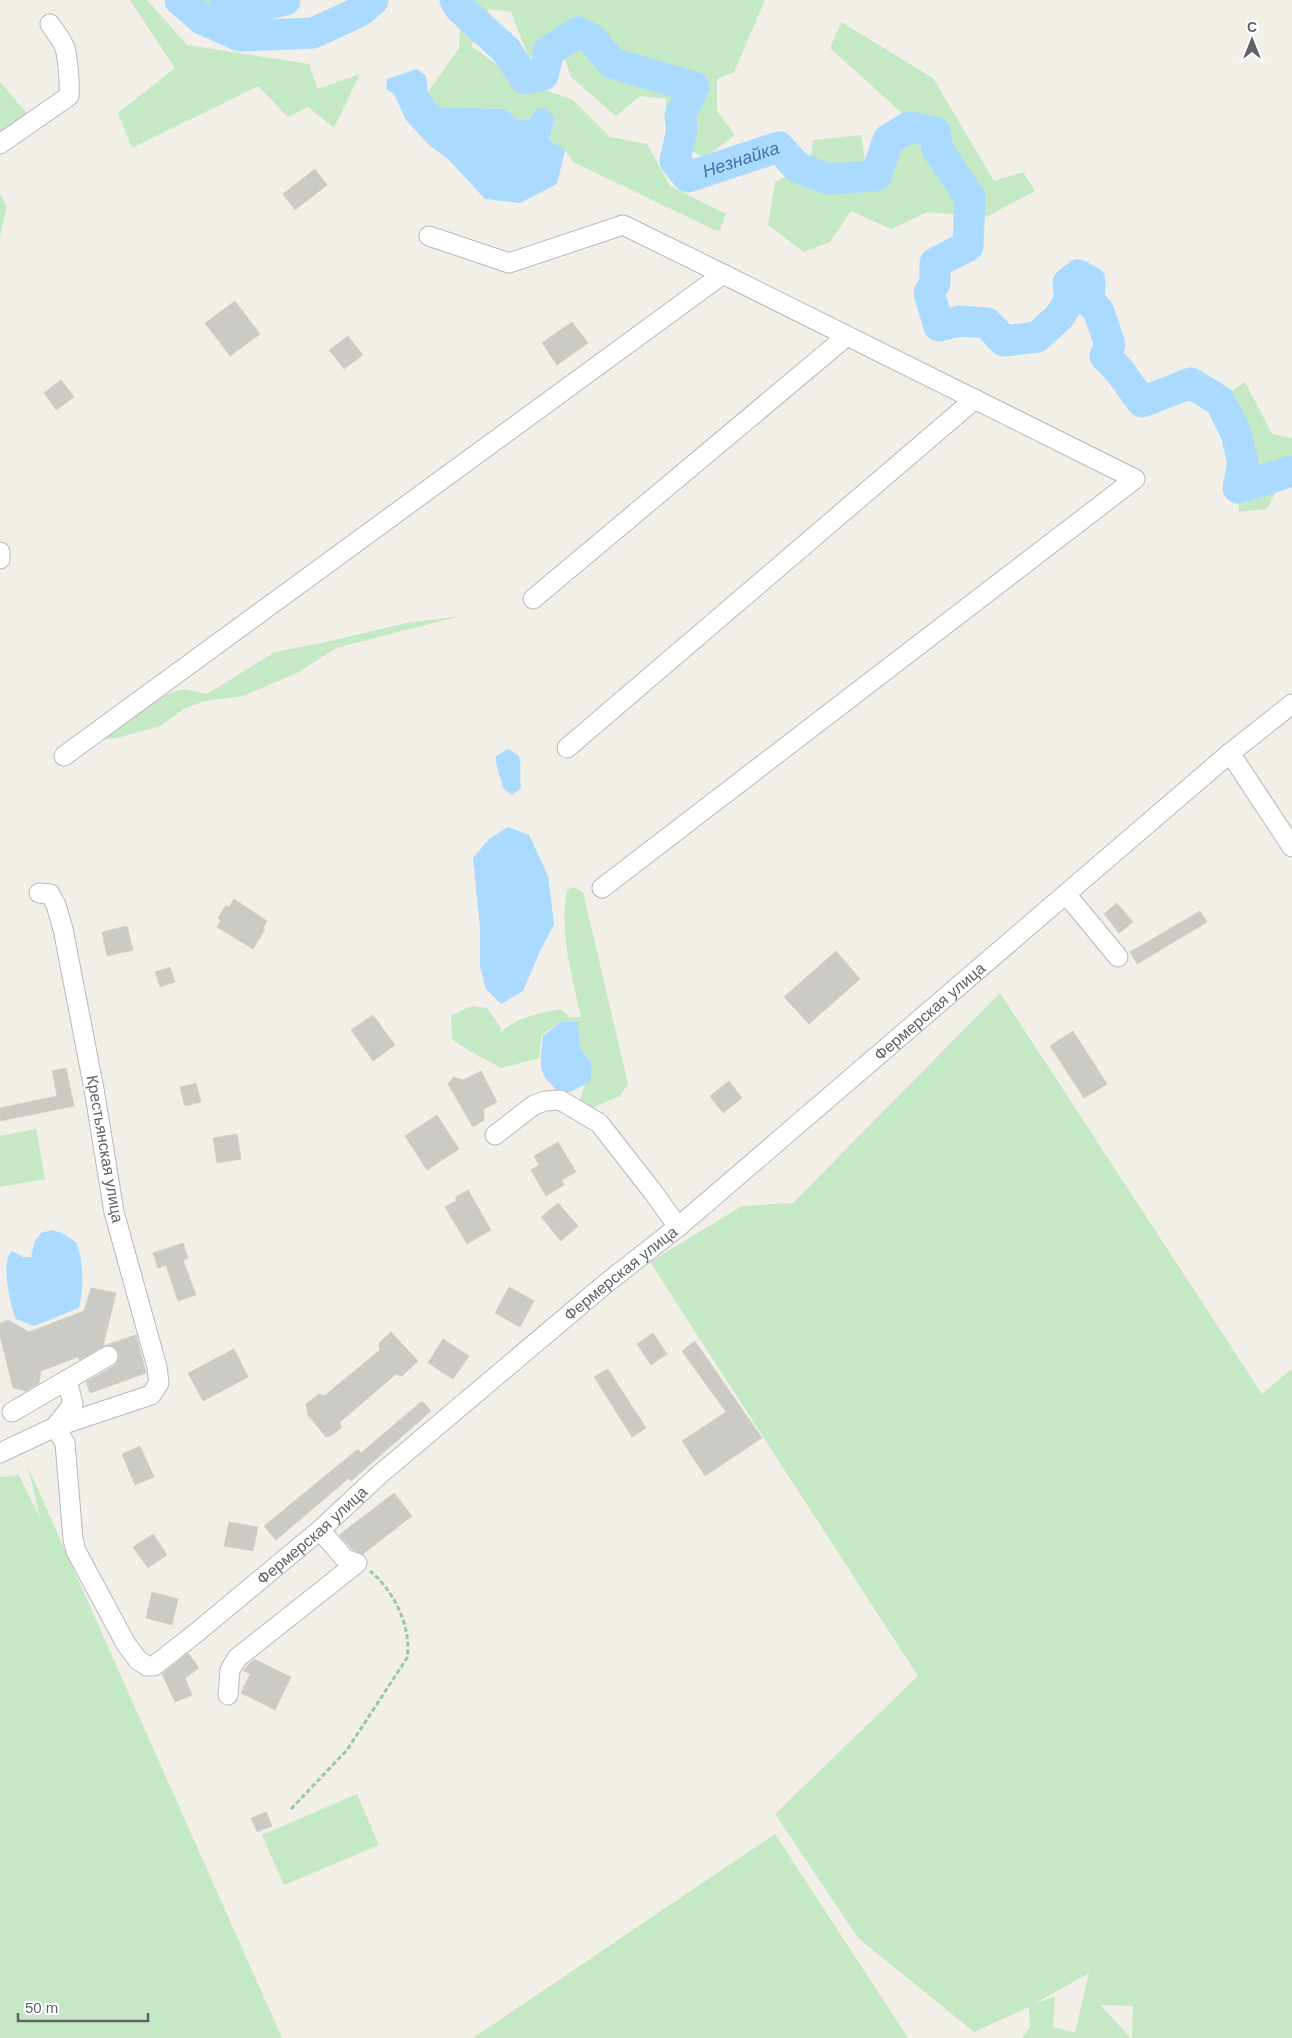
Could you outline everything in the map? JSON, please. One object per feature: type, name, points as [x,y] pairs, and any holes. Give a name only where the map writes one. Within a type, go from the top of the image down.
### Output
[{"type":"street","points":[[0,144],[69,96],[70,84],[64,47],[50,24]]},
{"type":"street","points":[[429,236],[509,263],[623,226],[1135,479],[602,888]]},
{"type":"street","points":[[64,756],[723,274]]},
{"type":"street","points":[[533,599],[847,336]]},
{"type":"street","points":[[567,748],[975,399]]},
{"type":"street","points":[[0,552],[0,559]]},
{"type":"street","name":"Фермерская улица","points":[[55,1428],[65,1443],[73,1538],[76,1551],[126,1644],[138,1660],[147,1666],[154,1666],[320,1530],[387,1469],[604,1285],[678,1227],[1230,753],[1292,704]]},
{"type":"street","points":[[1230,753],[1292,847]]},
{"type":"street","name":"Крестьянская улица","points":[[39,893],[50,894],[56,905],[63,930],[94,1089],[114,1212],[157,1367],[159,1383],[151,1396],[55,1428]]},
{"type":"street","points":[[1066,894],[1118,957]]},
{"type":"street","points":[[495,1135],[534,1105],[544,1101],[563,1101],[599,1123],[678,1227]]},
{"type":"street","points":[[12,1412],[108,1356]]},
{"type":"street","points":[[0,1453],[55,1428],[73,1404],[67,1380]]},
{"type":"street","points":[[320,1530],[345,1559],[357,1563]]},
{"type":"street","points":[[228,1695],[230,1670],[238,1658],[357,1563]]},
{"type":"path","points":[[291,1809],[347,1750],[407,1658],[409,1644],[406,1629],[391,1595],[378,1577],[357,1563]]},
{"type":"green space","points":[[130,0],[147,0],[187,45],[309,64],[318,89],[360,74],[334,128],[308,107],[288,117],[258,86],[132,148],[118,113],[175,68]]},
{"type":"green space","points":[[197,0],[230,0],[236,24]]},
{"type":"green space","points":[[461,0],[765,0],[734,72],[717,79],[717,111],[735,135],[704,158],[666,135],[666,99],[640,96],[616,116],[571,77],[555,31],[529,58],[511,12],[489,9],[471,46],[520,81],[573,100],[610,137],[647,144],[670,186],[726,214],[719,232],[573,162],[565,150],[549,140],[555,117],[520,121],[505,109],[438,107],[428,92],[459,48]]},
{"type":"green space","points":[[841,22],[933,78],[994,181],[1023,172],[1035,191],[986,217],[928,212],[891,229],[851,211],[830,242],[804,252],[768,225],[775,182],[810,163],[813,140],[861,135],[865,160],[902,113],[830,48]]},
{"type":"green space","points":[[0,82],[32,119],[0,132]]},
{"type":"green space","points":[[0,194],[7,206],[0,236]]},
{"type":"green space","points":[[1245,382],[1272,434],[1292,438],[1292,460],[1267,509],[1239,512],[1233,390]]},
{"type":"green space","points":[[461,616],[336,648],[299,672],[243,696],[204,701],[184,709],[160,726],[117,738],[101,740],[94,728],[95,721],[183,689],[207,694],[275,652],[406,623]]},
{"type":"green space","points":[[573,887],[583,892],[628,1084],[620,1096],[587,1110],[580,1099],[592,1063],[580,1048],[577,1022],[559,1022],[542,1035],[539,1058],[501,1068],[452,1039],[451,1016],[471,1006],[487,1008],[502,1029],[499,1034],[513,1023],[544,1012],[561,1009],[569,1017],[581,1017],[568,954],[565,922],[567,890]]},
{"type":"green space","points":[[1000,993],[1262,1394],[1292,1369],[1292,2038],[1132,2038],[1133,2006],[1100,2005],[1131,2038],[1022,2038],[1030,2027],[1029,2007],[974,2032],[858,1938],[775,1814],[918,1676],[650,1262],[742,1206],[793,1203]],"holes":[[[1089,1973],[1075,2033],[1053,2027],[1055,1996],[1034,2004]]]},
{"type":"green space","points":[[36,1129],[45,1179],[0,1187],[0,1136]]},
{"type":"green space","points":[[28,1467],[282,2038],[0,2038],[0,1477],[19,1475],[40,1518]]},
{"type":"green space","points":[[357,1794],[379,1845],[284,1885],[262,1835]]},
{"type":"green space","points":[[775,1834],[908,2038],[473,2038]]},
{"type":"water","points":[[417,69],[426,76],[428,92],[438,107],[505,109],[520,121],[531,118],[536,109],[545,108],[555,117],[549,140],[565,150],[557,184],[520,203],[485,199],[448,159],[429,145],[406,120],[394,94],[386,89],[387,79]]},
{"type":"water","points":[[508,749],[519,756],[520,764],[521,788],[512,795],[503,788],[496,760],[496,756]]},
{"type":"water","points":[[508,827],[529,835],[548,876],[554,924],[523,991],[501,1004],[486,989],[480,967],[480,928],[473,858],[489,839]]},
{"type":"water","points":[[560,1022],[578,1022],[580,1048],[592,1063],[590,1082],[570,1092],[557,1092],[545,1078],[541,1067],[543,1036]]},
{"type":"water","points":[[52,1230],[62,1233],[76,1242],[82,1266],[81,1299],[79,1308],[34,1326],[16,1319],[7,1283],[8,1256],[12,1251],[23,1257],[31,1257],[35,1241],[41,1233]]},
{"type":"building","points":[[315,169],[327,185],[295,210],[283,194]]},
{"type":"building","points":[[235,301],[260,334],[230,356],[205,323]]},
{"type":"building","points":[[572,322],[588,343],[557,365],[542,343]]},
{"type":"building","points":[[348,336],[363,355],[344,369],[329,350]]},
{"type":"building","points":[[61,380],[74,397],[56,410],[44,393]]},
{"type":"building","points":[[234,899],[267,921],[263,928],[265,929],[253,949],[217,927],[221,920],[218,918],[226,905],[229,907]]},
{"type":"building","points":[[1117,903],[1133,922],[1119,933],[1104,914]]},
{"type":"building","points":[[1200,911],[1207,922],[1137,964],[1130,952]]},
{"type":"building","points":[[127,926],[133,950],[107,956],[102,932]]},
{"type":"building","points":[[836,951],[860,979],[809,1024],[784,997]]},
{"type":"building","points":[[170,967],[175,982],[160,987],[155,972]]},
{"type":"building","points":[[373,1015],[395,1045],[373,1061],[351,1030]]},
{"type":"building","points":[[1073,1031],[1107,1084],[1084,1098],[1050,1046]]},
{"type":"building","points":[[66,1068],[74,1106],[0,1121],[0,1108],[57,1096],[52,1071]]},
{"type":"building","points":[[481,1071],[497,1102],[484,1109],[484,1120],[473,1127],[448,1084],[454,1077],[463,1080]]},
{"type":"building","points":[[729,1081],[742,1098],[723,1113],[710,1096]]},
{"type":"building","points":[[196,1083],[201,1102],[185,1106],[180,1087]]},
{"type":"building","points":[[437,1115],[459,1149],[427,1170],[405,1136]]},
{"type":"building","points":[[237,1134],[241,1159],[217,1163],[213,1138]]},
{"type":"building","points":[[558,1142],[576,1172],[562,1180],[564,1185],[546,1196],[531,1170],[539,1165],[534,1156]]},
{"type":"building","points":[[468,1190],[491,1230],[467,1244],[445,1207],[456,1201],[456,1197]]},
{"type":"building","points":[[558,1203],[578,1226],[561,1241],[541,1217]]},
{"type":"building","points":[[183,1243],[188,1258],[183,1260],[196,1295],[178,1301],[166,1265],[158,1268],[153,1253]]},
{"type":"building","points":[[509,1287],[534,1301],[520,1327],[495,1313]]},
{"type":"building","points":[[91,1288],[116,1293],[103,1346],[136,1335],[146,1373],[90,1393],[86,1382],[114,1366],[118,1361],[119,1355],[117,1350],[113,1346],[107,1345],[79,1360],[78,1357],[41,1371],[39,1383],[26,1391],[13,1388],[0,1336],[0,1323],[8,1320],[29,1332],[84,1311]]},
{"type":"building","points":[[391,1332],[418,1361],[402,1376],[396,1374],[340,1422],[341,1428],[326,1437],[308,1415],[306,1404],[319,1394],[324,1396],[380,1350],[379,1343]]},
{"type":"building","points":[[653,1333],[667,1354],[651,1365],[637,1344]]},
{"type":"building","points":[[443,1339],[469,1356],[453,1379],[428,1363]]},
{"type":"building","points":[[695,1341],[762,1438],[705,1476],[682,1441],[726,1412],[682,1351]]},
{"type":"building","points":[[234,1349],[248,1377],[203,1401],[188,1373]]},
{"type":"building","points":[[608,1369],[646,1428],[632,1437],[594,1377]]},
{"type":"building","points":[[422,1401],[431,1411],[351,1481],[349,1478],[276,1540],[264,1526],[358,1449],[361,1453]]},
{"type":"building","points":[[140,1446],[154,1477],[135,1485],[122,1454]]},
{"type":"building","points":[[394,1493],[412,1516],[363,1554],[352,1549],[339,1535]]},
{"type":"building","points":[[229,1522],[258,1527],[253,1551],[224,1546]]},
{"type":"building","points":[[153,1534],[167,1555],[148,1568],[133,1547]]},
{"type":"building","points":[[152,1592],[178,1599],[172,1625],[146,1618]]},
{"type":"building","points":[[188,1653],[199,1668],[185,1678],[192,1695],[175,1702],[162,1674]]},
{"type":"building","points":[[254,1659],[291,1677],[275,1710],[241,1693],[250,1674],[243,1670]]},
{"type":"building","points":[[266,1812],[272,1826],[257,1832],[251,1818]]},
{"type":"waterway","name":"Незнайка","points":[[180,0],[202,19],[240,36],[313,33],[359,12],[373,0]]},
{"type":"waterway","name":"Незнайка","points":[[225,0],[245,10],[285,0]]},
{"type":"waterway","name":"Незнайка","points":[[455,0],[460,8],[506,50],[525,79],[543,75],[549,51],[578,32],[592,39],[612,63],[694,87],[680,116],[682,129],[675,161],[688,177],[779,147],[797,167],[828,179],[876,176],[888,140],[909,127],[935,132],[937,149],[970,197],[968,246],[935,263],[935,283],[929,293],[939,326],[959,321],[987,323],[1004,341],[1037,337],[1059,317],[1070,300],[1068,283],[1078,275],[1090,281],[1089,300],[1099,312],[1110,345],[1105,356],[1118,369],[1142,402],[1191,383],[1220,401],[1236,433],[1243,463],[1238,488],[1292,471]]}]
